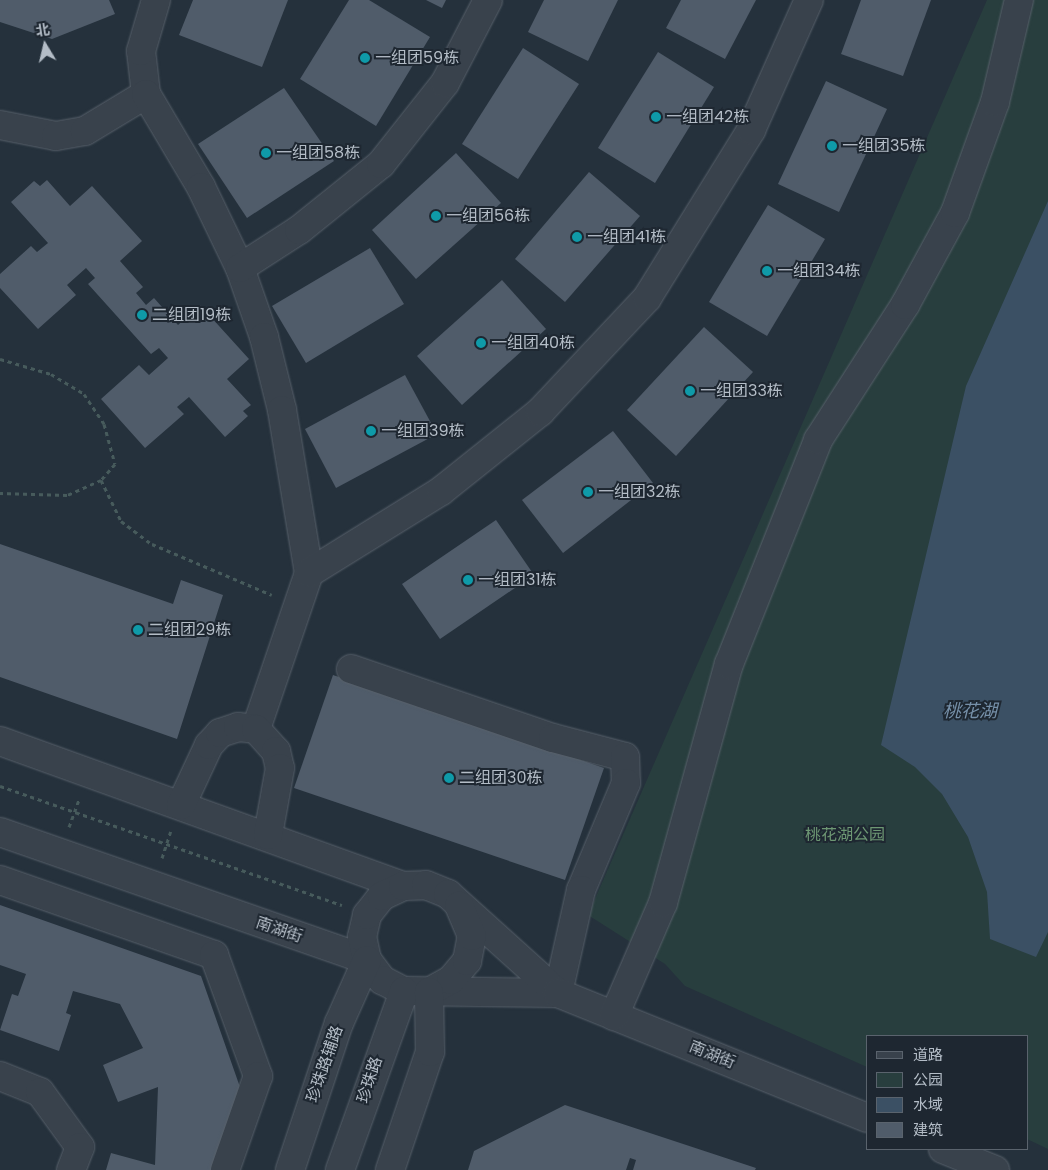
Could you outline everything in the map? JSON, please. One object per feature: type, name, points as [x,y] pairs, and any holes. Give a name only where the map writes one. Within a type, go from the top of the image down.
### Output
[{"type":"street","points":[[156,0],[141,51],[146,94],[201,187],[240,268],[264,337],[282,410],[309,573],[256,729]]},
{"type":"street","points":[[240,268],[299,230],[380,164],[445,83],[488,0]]},
{"type":"street","points":[[309,573],[441,491],[540,412],[647,298],[751,130],[808,0]]},
{"type":"street","points":[[614,1016],[663,903],[729,664],[818,440],[905,305],[955,213],[995,102],[1019,0]]},
{"type":"street","points":[[0,125],[56,136],[85,132],[146,94]]},
{"type":"street","points":[[351,669],[553,738],[625,757],[626,782],[581,890],[558,992]]},
{"type":"street","points":[[180,804],[209,745],[220,733],[238,726],[256,729],[276,751],[280,768],[268,835]]},
{"type":"street","name":"南湖街","points":[[0,741],[426,888],[558,992],[866,1118]]},
{"type":"street","name":"南湖街","points":[[0,832],[367,960],[382,980],[416,991],[558,992]]},
{"type":"street","points":[[0,880],[214,955],[258,1076],[225,1170]]},
{"type":"street","points":[[367,960],[362,938],[367,915],[382,896],[426,888],[465,912],[470,944],[467,961],[451,980],[416,991],[430,1052],[390,1170]]},
{"type":"street","name":"珍珠路辅路","points":[[290,1170],[339,1023],[367,960]]},
{"type":"street","name":"珍珠路","points":[[340,1170],[416,991]]},
{"type":"street","points":[[0,1076],[40,1092],[80,1147],[72,1170]]},
{"type":"street","points":[[945,1150],[995,1170]]},
{"type":"path","points":[[0,359],[51,374],[84,394],[104,424],[115,464],[101,480],[67,495],[0,493]]},
{"type":"path","points":[[101,480],[121,521],[152,544],[298,605]]},
{"type":"path","points":[[60,853],[89,772]]},
{"type":"path","points":[[0,786],[367,915]]},
{"type":"path","points":[[152,885],[180,804]]},
{"type":"green space","name":"桃花湖公园","points":[[987,0],[1048,0],[1048,1149],[1028,1139],[1028,1035],[866,1035],[866,1067],[685,986],[665,964],[588,915]]},
{"type":"water","name":"桃花湖","points":[[1048,201],[1048,932],[1036,957],[990,939],[987,892],[968,837],[942,794],[915,767],[881,745],[966,386]]},
{"type":"building","points":[[0,0],[109,0],[115,14],[52,39],[0,22]]},
{"type":"building","points":[[193,0],[288,0],[262,67],[179,35]]},
{"type":"building","name":"一组团59栋","points":[[349,0],[369,0],[430,37],[376,126],[300,79]]},
{"type":"building","points":[[426,0],[446,0],[442,8]]},
{"type":"building","points":[[544,0],[618,0],[588,61],[528,32]]},
{"type":"building","points":[[681,0],[756,0],[725,59],[666,28]]},
{"type":"building","points":[[861,0],[931,0],[903,76],[841,54]]},
{"type":"building","points":[[523,48],[579,84],[518,179],[462,144]]},
{"type":"building","name":"一组团42栋","points":[[658,52],[714,87],[655,183],[598,148]]},
{"type":"building","name":"一组团35栋","points":[[826,81],[887,109],[839,212],[778,184]]},
{"type":"building","name":"一组团58栋","points":[[284,88],[334,161],[247,218],[198,144]]},
{"type":"building","name":"一组团56栋","points":[[456,153],[501,203],[416,279],[372,230]]},
{"type":"building","name":"一组团41栋","points":[[589,172],[640,216],[565,302],[515,259]]},
{"type":"building","name":"二组团19栋","points":[[47,180],[70,206],[92,186],[142,241],[120,261],[143,287],[136,293],[146,305],[154,298],[178,325],[200,305],[249,359],[227,379],[251,405],[243,411],[248,416],[225,437],[189,397],[177,407],[184,414],[145,448],[101,399],[139,365],[149,375],[168,358],[159,348],[151,354],[88,284],[95,278],[86,268],[67,285],[76,295],[38,329],[0,288],[0,274],[31,246],[37,252],[48,243],[11,202],[34,181],[40,186]]},
{"type":"building","name":"一组团34栋","points":[[768,205],[825,239],[767,336],[709,302]]},
{"type":"building","points":[[370,248],[404,304],[306,363],[272,306]]},
{"type":"building","name":"一组团40栋","points":[[502,280],[546,329],[462,405],[417,356]]},
{"type":"building","name":"一组团33栋","points":[[704,327],[753,372],[676,456],[627,410]]},
{"type":"building","name":"一组团39栋","points":[[405,375],[437,434],[336,488],[305,429]]},
{"type":"building","name":"一组团32栋","points":[[613,431],[653,483],[563,553],[522,500]]},
{"type":"building","name":"一组团31栋","points":[[496,520],[534,575],[440,639],[402,584]]},
{"type":"building","name":"二组团29栋","points":[[0,544],[173,604],[181,580],[223,595],[177,739],[0,677]]},
{"type":"building","name":"二组团30栋","points":[[333,675],[604,768],[565,880],[294,788]]},
{"type":"building","points":[[0,905],[201,976],[241,1090],[214,1170],[106,1170],[111,1153],[155,1165],[158,1087],[118,1102],[103,1065],[143,1048],[120,1004],[73,991],[66,1013],[71,1015],[59,1051],[0,1030],[12,994],[18,996],[26,974],[0,965]]},
{"type":"building","points":[[565,1105],[756,1168],[755,1170],[633,1170],[636,1160],[630,1158],[626,1170],[468,1170],[474,1151]]},
{"type":"place","name":"一组团59栋","points":[[365,58]]},
{"type":"place","name":"一组团42栋","points":[[656,117]]},
{"type":"place","name":"一组团35栋","points":[[832,146]]},
{"type":"place","name":"一组团58栋","points":[[266,153]]},
{"type":"place","name":"一组团56栋","points":[[436,216]]},
{"type":"place","name":"一组团41栋","points":[[577,237]]},
{"type":"place","name":"一组团34栋","points":[[767,271]]},
{"type":"place","name":"二组团19栋","points":[[142,315]]},
{"type":"place","name":"一组团40栋","points":[[481,343]]},
{"type":"place","name":"一组团33栋","points":[[690,391]]},
{"type":"place","name":"一组团39栋","points":[[371,431]]},
{"type":"place","name":"一组团32栋","points":[[588,492]]},
{"type":"place","name":"一组团31栋","points":[[468,580]]},
{"type":"place","name":"二组团29栋","points":[[138,630]]},
{"type":"place","name":"二组团30栋","points":[[449,778]]}]
